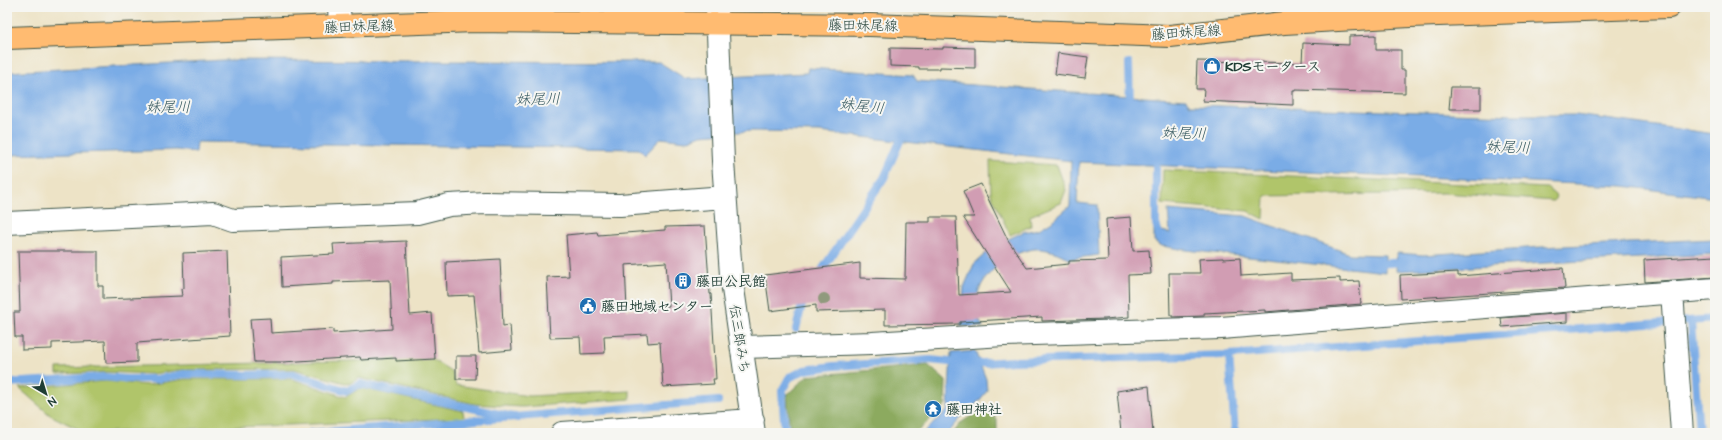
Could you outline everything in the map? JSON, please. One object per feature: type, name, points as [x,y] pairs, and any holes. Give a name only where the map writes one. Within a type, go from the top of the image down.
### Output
[{"type":"main road","name":"藤田妹尾線","points":[[7,38],[340,17],[475,21],[718,15],[870,24],[1170,36],[1284,23],[1444,11],[1669,7]]},
{"type":"street","name":"伝三郎みち","points":[[718,15],[723,161],[731,275],[753,427]]},
{"type":"street","points":[[7,223],[213,213],[233,220],[417,213],[449,205],[485,203],[620,205],[725,197]]},
{"type":"street","points":[[742,347],[872,343],[1004,335],[1221,328],[1715,289]]},
{"type":"street","points":[[1672,292],[1682,433]]},
{"type":"street","points":[[562,433],[753,427]]},
{"type":"green space","points":[[990,161],[1057,165],[1066,190],[1061,203],[1030,216],[1031,226],[1010,235],[991,194]]},
{"type":"green space","points":[[1163,170],[1547,188],[1556,196],[1554,201],[1444,193],[1265,196],[1264,219],[1248,211],[1162,204]]},
{"type":"green space","points":[[432,359],[451,371],[456,385],[529,396],[630,391],[630,399],[522,407],[475,404],[359,378],[349,384],[294,369],[179,370],[152,374],[108,372],[57,374],[57,368]]},
{"type":"green space","points":[[928,365],[946,381],[945,405],[916,433],[790,433],[787,395],[807,376]]},
{"type":"green space","points":[[185,379],[292,379],[345,397],[361,388],[463,411],[464,418],[86,433],[50,415],[19,388],[106,381],[147,385]]},
{"type":"green space","points":[[988,405],[997,420],[997,433],[953,433],[962,422]]},
{"type":"water","name":"妹尾川","points":[[223,60],[659,62],[686,79],[807,73],[808,68],[913,75],[917,81],[1186,100],[1190,105],[1515,115],[1576,115],[1715,134],[1715,198],[1623,186],[1079,162],[1077,203],[1097,205],[1099,255],[1069,259],[1053,251],[1034,249],[1012,256],[992,271],[979,290],[976,302],[976,314],[983,327],[961,326],[964,287],[974,264],[994,246],[1023,232],[1039,229],[1054,220],[1070,206],[1071,161],[819,132],[751,131],[701,135],[686,141],[661,138],[645,155],[639,149],[197,142],[196,152],[176,150],[7,155],[7,72]]},
{"type":"water","points":[[1168,210],[1245,216],[1350,254],[1385,255],[1385,272],[1162,246],[1154,241],[1154,229],[1170,233]]},
{"type":"water","points":[[1715,239],[1715,254],[1396,271],[1397,253],[1423,255],[1541,247]]},
{"type":"water","points":[[975,351],[986,379],[987,391],[948,433],[923,433],[948,410],[951,353]]},
{"type":"building","points":[[1376,35],[1376,50],[1401,50],[1401,70],[1405,70],[1405,93],[1295,90],[1293,91],[1293,105],[1203,101],[1204,89],[1196,89],[1197,61],[1302,63],[1303,43],[1349,45],[1349,36]]},
{"type":"building","points":[[943,47],[975,48],[975,68],[940,67],[940,69],[919,69],[919,67],[890,66],[890,48],[943,49]]},
{"type":"building","points":[[1058,53],[1088,57],[1085,78],[1055,74]]},
{"type":"building","points":[[1451,87],[1481,87],[1481,109],[1449,109]]},
{"type":"building","points":[[981,184],[1008,240],[1027,268],[1069,264],[1069,261],[1108,260],[1106,219],[1131,217],[1133,251],[1149,250],[1151,274],[1128,275],[1129,317],[1042,321],[1042,317],[960,322],[960,324],[885,325],[885,310],[816,312],[816,305],[770,311],[765,275],[860,263],[860,278],[905,279],[906,222],[930,222],[930,217],[956,217],[959,295],[1011,292],[963,217],[974,217],[963,191]]},
{"type":"building","points":[[705,226],[716,379],[713,379],[714,384],[663,387],[660,342],[648,343],[647,334],[604,336],[605,353],[581,354],[580,337],[550,338],[547,277],[569,276],[566,235],[597,232],[598,235],[665,230],[665,227]],"holes":[[[666,262],[669,306],[627,310],[625,265]]]},
{"type":"building","points":[[406,241],[410,315],[432,313],[435,359],[396,361],[396,358],[361,360],[360,357],[283,362],[254,362],[250,319],[270,318],[271,333],[333,329],[333,333],[392,329],[390,280],[333,282],[333,284],[282,287],[281,257],[334,254],[333,244]]},
{"type":"building","points":[[18,251],[98,251],[98,286],[103,286],[103,299],[182,296],[181,289],[184,288],[183,253],[227,251],[230,336],[137,343],[137,362],[106,363],[105,341],[52,343],[52,349],[22,350],[22,337],[15,337],[14,312],[20,312]]},
{"type":"building","points":[[1715,256],[1715,277],[1645,282],[1644,260]]},
{"type":"building","points":[[1240,258],[1241,276],[1291,273],[1291,280],[1340,278],[1340,282],[1359,281],[1361,304],[1265,312],[1265,310],[1204,313],[1204,316],[1172,317],[1172,315],[1170,315],[1169,273],[1200,273],[1199,259]]},
{"type":"building","points":[[500,259],[503,326],[510,325],[512,350],[479,353],[474,295],[447,296],[446,262]]},
{"type":"building","points":[[1563,268],[1565,288],[1401,299],[1400,275],[1458,272],[1458,276]]},
{"type":"building","points":[[1567,313],[1567,322],[1502,327],[1501,318]]},
{"type":"building","points":[[456,356],[476,356],[475,379],[456,379]]},
{"type":"building","points":[[1149,386],[1153,433],[1121,433],[1117,391]]},
{"type":"waterway","points":[[1129,63],[1130,106]]},
{"type":"waterway","points":[[818,276],[884,178],[904,132]]},
{"type":"waterway","points":[[1156,155],[1156,224],[1161,237]]},
{"type":"waterway","points":[[1374,264],[1407,262]]},
{"type":"waterway","points":[[796,329],[804,297]]},
{"type":"waterway","points":[[785,433],[782,391],[789,378],[804,370],[834,366],[930,360],[968,364],[1013,361],[1229,355],[1715,319]]},
{"type":"waterway","points":[[1691,321],[1699,433]]},
{"type":"waterway","points":[[1229,355],[1235,433]]},
{"type":"waterway","points":[[7,383],[104,377],[157,379],[184,374],[293,374],[347,391],[360,384],[518,418]]},
{"type":"waterway","points":[[311,433],[718,401]]},
{"type":"place","name":"KDSモータース","points":[[1212,66]]},
{"type":"place","name":"藤田公民館","points":[[683,281]]},
{"type":"place","name":"藤田地域センター","points":[[588,306]]},
{"type":"place","name":"藤田神社","points":[[933,409]]}]
